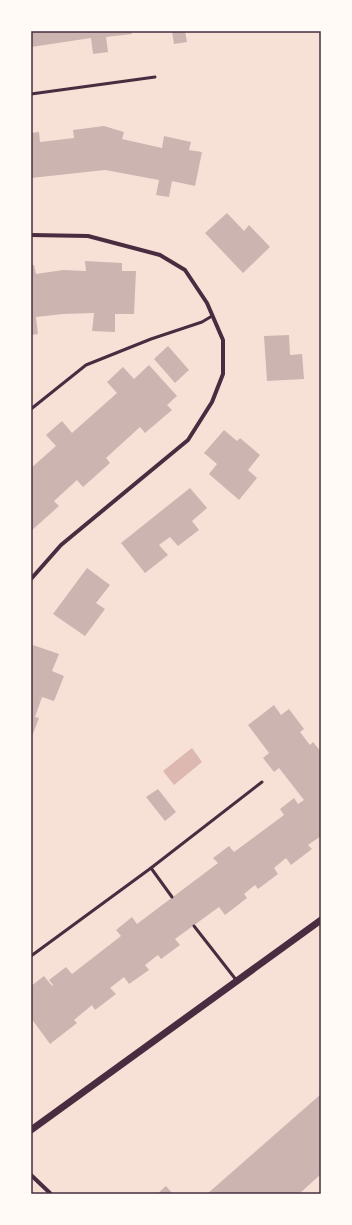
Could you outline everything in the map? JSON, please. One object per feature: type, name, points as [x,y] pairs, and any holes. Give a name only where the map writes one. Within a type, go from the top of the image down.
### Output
[{"type":"street","points":[[31,235],[88,236],[160,255],[185,270],[208,302],[212,316],[223,340],[223,374],[212,402],[188,440],[61,546],[31,580]]},
{"type":"street","points":[[31,1130],[321,920]]},
{"type":"street","points":[[31,1175],[51,1194]]},
{"type":"lane","points":[[31,94],[155,77]]},
{"type":"lane","points":[[31,409],[86,365],[151,339],[202,322],[212,316]]},
{"type":"lane","points":[[31,956],[151,868],[262,782]]},
{"type":"lane","points":[[151,868],[172,897]]},
{"type":"lane","points":[[194,926],[237,981]]},
{"type":"shaded area","points":[[192,748],[202,762],[174,785],[163,771]]},
{"type":"building","points":[[31,31],[131,31],[132,34],[106,37],[108,52],[93,54],[91,38],[31,47]]},
{"type":"building","points":[[172,31],[185,31],[187,42],[174,44]]},
{"type":"building","points":[[104,126],[124,132],[122,139],[162,148],[164,136],[191,142],[189,150],[202,152],[195,186],[172,181],[169,197],[156,195],[159,180],[105,170],[31,178],[31,133],[39,132],[40,142],[74,138],[73,130]]},
{"type":"building","points":[[227,213],[244,231],[249,225],[270,247],[243,273],[205,233]]},
{"type":"building","points":[[85,261],[122,263],[122,271],[136,271],[134,314],[115,314],[115,332],[92,331],[94,313],[36,317],[38,334],[31,335],[31,265],[34,265],[36,274],[63,270],[86,271]]},
{"type":"building","points":[[289,335],[290,355],[302,354],[304,379],[267,381],[264,336]]},
{"type":"building","points":[[168,346],[189,370],[175,383],[154,359]]},
{"type":"building","points":[[149,365],[177,396],[167,405],[172,410],[145,433],[140,427],[106,458],[110,463],[83,487],[77,480],[54,501],[59,506],[31,531],[31,468],[56,446],[46,435],[62,421],[72,433],[117,393],[107,382],[123,367],[134,379]]},
{"type":"building","points":[[224,430],[237,441],[240,438],[260,455],[248,470],[257,478],[239,500],[209,474],[217,464],[204,453]]},
{"type":"building","points":[[190,488],[207,508],[192,521],[199,530],[178,546],[170,537],[159,545],[168,555],[145,573],[121,543]]},
{"type":"building","points":[[87,568],[110,585],[96,603],[105,609],[85,636],[53,614]]},
{"type":"building","points":[[33,645],[59,654],[52,671],[64,676],[54,701],[42,697],[35,717],[39,718],[31,739],[31,650]]},
{"type":"building","points":[[274,705],[281,715],[289,709],[304,729],[300,732],[310,745],[313,742],[321,752],[321,836],[308,845],[312,849],[291,865],[286,858],[274,868],[278,874],[258,889],[255,885],[244,894],[247,898],[225,915],[219,907],[175,939],[180,945],[161,959],[158,955],[145,965],[149,970],[129,984],[124,977],[110,988],[116,994],[95,1010],[92,1005],[74,1020],[77,1023],[50,1044],[31,1018],[31,986],[44,976],[52,986],[53,985],[49,980],[66,967],[72,974],[121,936],[116,930],[132,917],[137,924],[218,863],[213,858],[229,846],[234,852],[284,815],[280,809],[294,798],[298,804],[304,800],[279,768],[274,772],[263,758],[269,753],[248,725]]},
{"type":"building","points":[[158,789],[176,812],[165,821],[146,797]]},
{"type":"building","points":[[321,1094],[321,1174],[299,1194],[207,1194]]},
{"type":"building","points":[[166,1186],[173,1194],[157,1194]]}]
